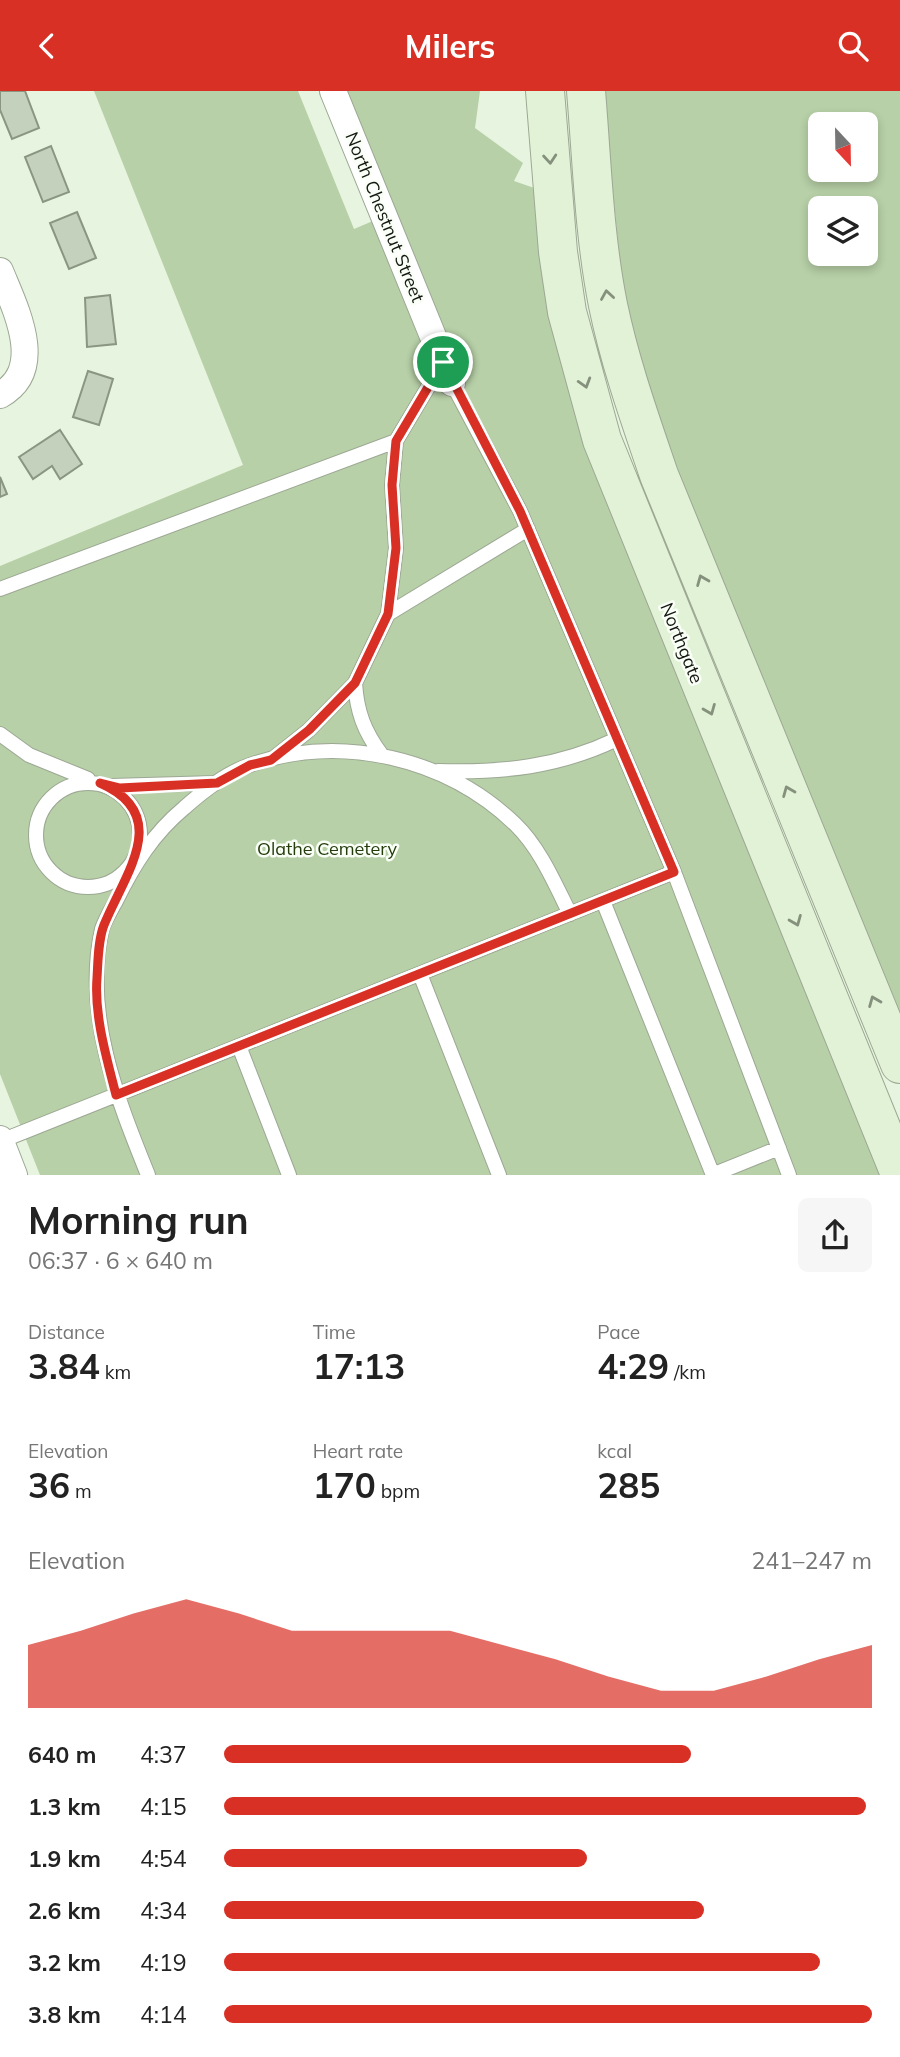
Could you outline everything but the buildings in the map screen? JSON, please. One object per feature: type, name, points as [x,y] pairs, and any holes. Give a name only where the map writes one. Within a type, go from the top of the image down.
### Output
[{"type":"main road","name":"Northgate","points":[[545,91],[558,252],[567,312],[602,440],[900,1174]]},
{"type":"main road","points":[[586,91],[599,243],[608,303],[621,359],[641,423],[659,475],[900,1064]]},
{"type":"street","name":"North Chestnut Street","points":[[334,91],[447,372]]},
{"type":"street","points":[[0,271],[24,334],[25,363],[12,389],[0,395]]},
{"type":"street","points":[[0,1140],[14,1175]]},
{"type":"lane","points":[[271,760],[309,730],[355,683],[388,614],[396,548],[392,485],[396,441],[447,372],[528,529],[674,872],[789,1175]]},
{"type":"lane","points":[[0,589],[396,441]]},
{"type":"lane","points":[[388,614],[528,529]]},
{"type":"lane","points":[[355,683],[357,710],[367,735],[381,754]]},
{"type":"lane","points":[[0,734],[29,755],[68,773],[120,788],[217,783]]},
{"type":"lane","points":[[436,771],[486,773],[541,766],[586,754],[617,739]]},
{"type":"lane","points":[[148,1175],[116,1095],[104,1049],[97,983],[103,928],[133,866],[162,827],[217,783],[250,765],[314,751],[381,754],[436,771],[477,793],[517,825],[547,869],[570,914]]},
{"type":"lane","points":[[83,781],[100,783],[116,790],[129,801],[137,816],[140,833],[133,866],[119,878],[102,885],[84,887],[67,883],[52,873],[41,860],[37,847],[37,828],[52,797],[66,786],[83,781]]},
{"type":"lane","points":[[0,1140],[674,872]]},
{"type":"lane","points":[[603,901],[713,1175],[779,1148]]},
{"type":"lane","points":[[419,974],[499,1175]]},
{"type":"lane","points":[[239,1046],[289,1175]]},
{"type":"green space","name":"Olathe Cemetery","points":[[94,91],[298,91],[354,229],[394,212],[347,91],[480,91],[475,128],[523,163],[514,181],[540,190],[546,254],[886,1175],[40,1175],[0,1074],[0,566],[243,465]]},
{"type":"green space","points":[[603,91],[900,91],[900,1020],[660,427],[637,348],[621,273]]},
{"type":"route","points":[[443,362],[520,511],[674,872],[116,1095],[104,1049],[97,983],[103,928],[133,866],[140,833],[137,816],[129,801],[116,790],[100,783],[120,788],[217,783],[250,765],[271,760],[309,730],[355,683],[388,614],[396,548],[392,485],[396,441],[443,362]]}]
